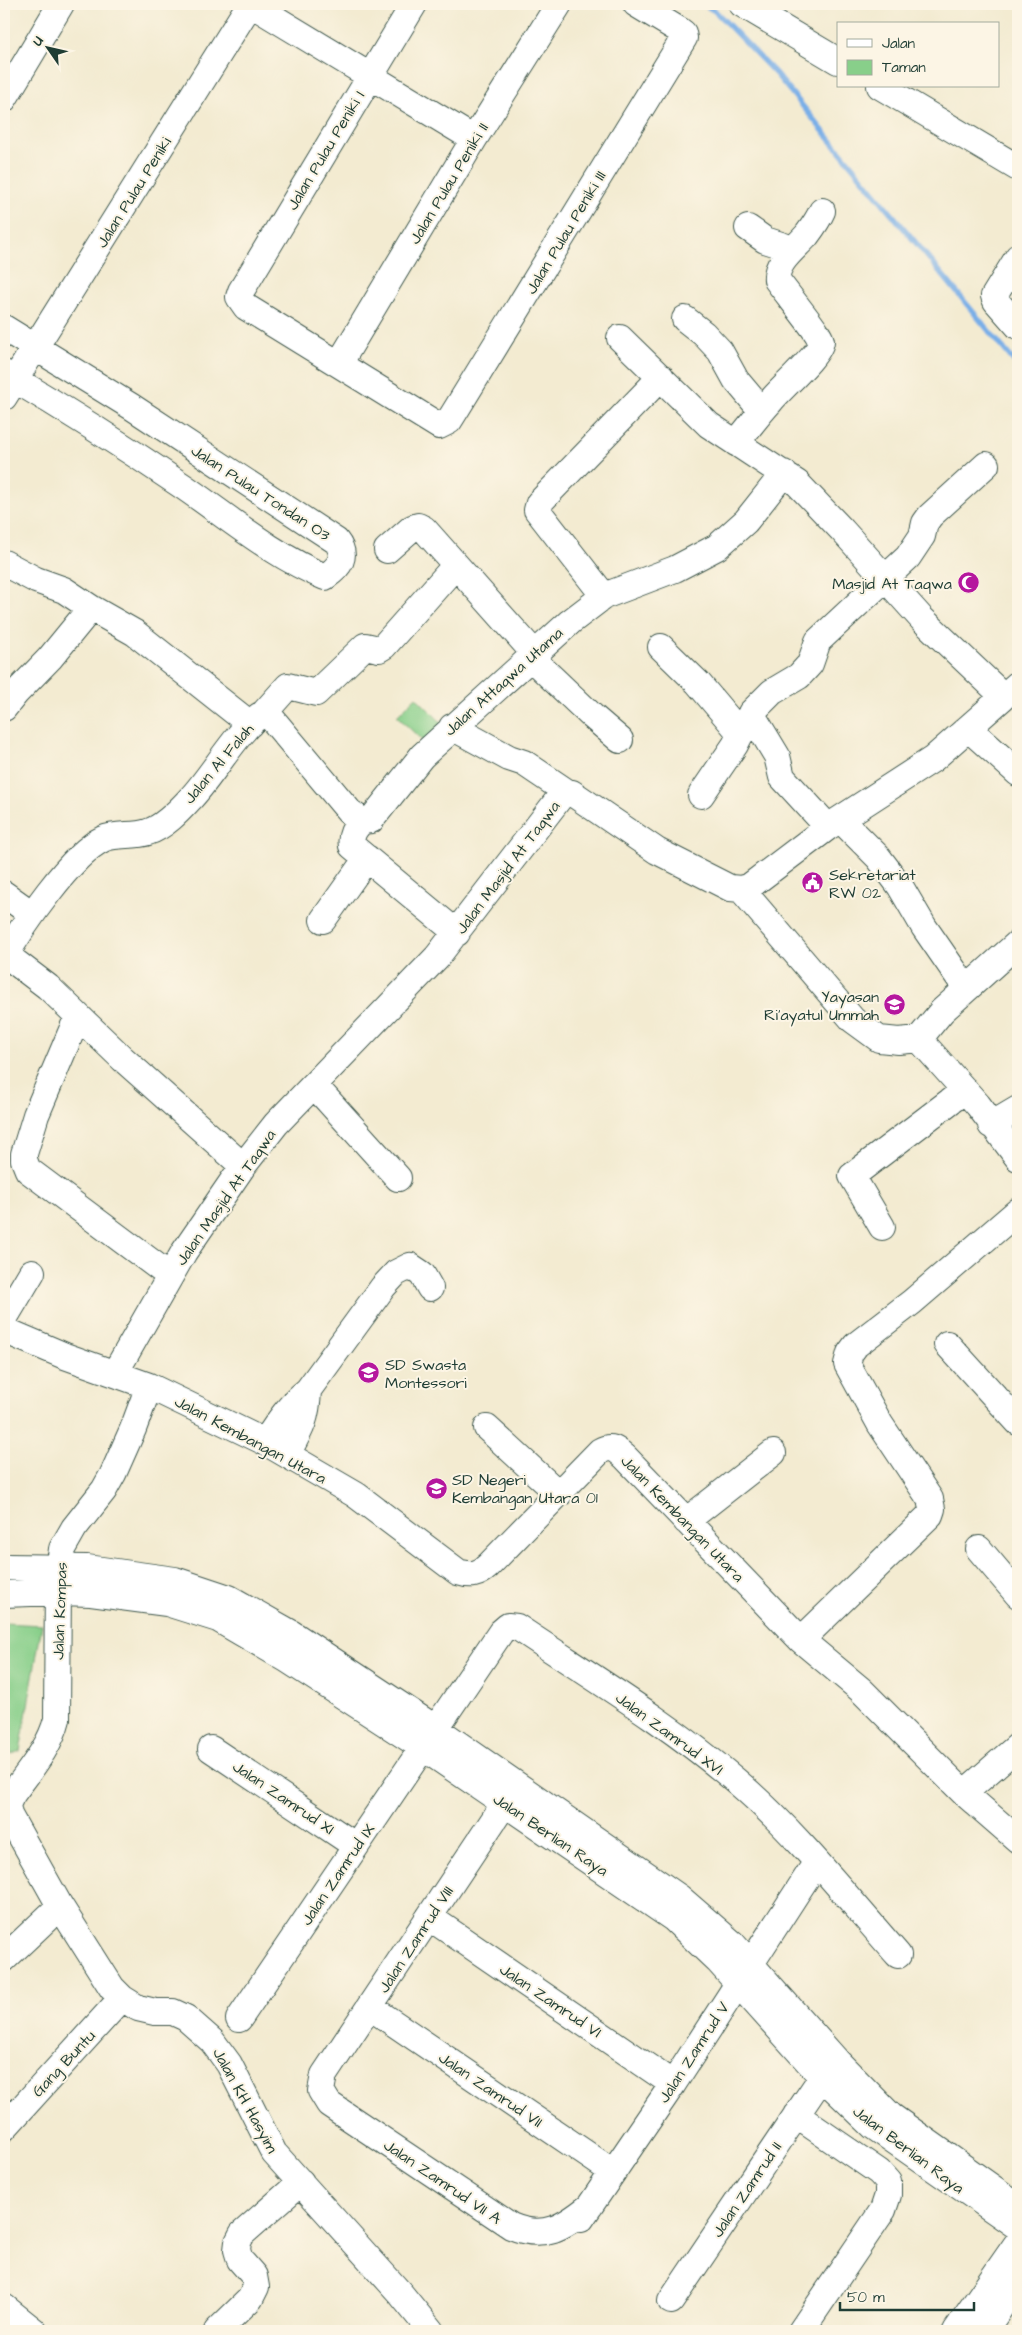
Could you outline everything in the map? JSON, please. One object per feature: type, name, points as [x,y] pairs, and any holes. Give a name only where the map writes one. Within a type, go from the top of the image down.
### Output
[{"type":"street","points":[[4,99],[61,4]]},
{"type":"street","points":[[250,4],[474,139]]},
{"type":"street","name":"Jalan Pulau Peniki","points":[[7,384],[35,348],[250,4]]},
{"type":"street","name":"Jalan Pulau Peniki I","points":[[339,364],[246,307],[239,297],[241,290],[414,4]]},
{"type":"street","name":"Jalan Pulau Peniki II","points":[[339,364],[474,139],[558,4]]},
{"type":"street","name":"Jalan Pulau Peniki III","points":[[339,364],[435,424],[444,424],[449,420],[684,38],[683,33],[679,30],[636,4]]},
{"type":"street","points":[[742,4],[837,60]]},
{"type":"street","points":[[883,88],[1018,168]]},
{"type":"street","points":[[736,443],[820,346],[822,340],[817,330],[804,317],[776,280],[776,273],[791,251],[816,223],[822,211]]},
{"type":"street","points":[[748,228],[765,240],[784,246],[791,251]]},
{"type":"street","points":[[1018,257],[994,296],[996,301],[1018,326]]},
{"type":"street","points":[[685,319],[704,334],[720,351],[736,380],[762,411]]},
{"type":"street","name":"Jalan Pulau Tondan O3","points":[[4,328],[132,407],[336,542],[343,549],[343,558],[336,570],[326,576],[314,572],[276,551],[107,435],[7,384]]},
{"type":"street","points":[[620,338],[709,425],[766,464],[784,473],[842,530],[922,620],[1011,690],[933,759],[835,823],[750,886],[741,889],[853,1020],[879,1039],[899,1041],[919,1039],[942,1011],[1018,943]]},
{"type":"street","points":[[604,596],[537,510],[539,503],[661,377]]},
{"type":"street","points":[[701,795],[735,745],[746,724],[772,692],[786,685],[810,664],[818,641],[908,557],[922,536],[925,523],[930,516],[986,465]]},
{"type":"street","name":"Jalan Attaqwa Utama","points":[[362,821],[370,820],[375,816],[408,771],[452,726],[570,622],[604,596],[675,569],[717,547],[746,521],[784,473]]},
{"type":"street","points":[[387,550],[412,528],[418,526],[424,529],[532,656],[592,716],[620,740]]},
{"type":"street","points":[[4,562],[36,580],[64,590],[135,633],[257,718],[273,720],[349,811],[362,821],[354,829],[350,838],[352,846],[457,933]]},
{"type":"street","name":"Jalan Al Falah","points":[[5,956],[32,914],[80,857],[103,839],[148,832],[167,820],[190,799],[257,718],[288,686],[316,693],[365,646],[379,649],[384,646],[456,566]]},
{"type":"street","points":[[4,708],[50,658],[91,608]]},
{"type":"street","points":[[661,647],[698,683],[746,724],[777,756],[782,777],[878,857],[900,886],[924,927],[966,988]]},
{"type":"street","points":[[452,726],[509,758],[524,763],[567,792]]},
{"type":"street","points":[[968,728],[1018,773]]},
{"type":"street","name":"Jalan Masjid At Taqwa","points":[[115,1373],[170,1276],[243,1166],[276,1124],[417,978],[457,933],[561,796],[567,792],[572,793],[657,850],[730,888],[741,889]]},
{"type":"street","points":[[323,920],[367,858]]},
{"type":"street","points":[[4,894],[32,914]]},
{"type":"street","points":[[5,956],[48,987],[243,1166]]},
{"type":"street","points":[[78,1016],[36,1115],[24,1154],[25,1165],[28,1170],[170,1276]]},
{"type":"street","points":[[919,1039],[965,1090],[1018,1158]]},
{"type":"street","points":[[314,1085],[398,1178]]},
{"type":"street","points":[[882,1227],[852,1176],[965,1090]]},
{"type":"street","points":[[991,1125],[1018,1109]]},
{"type":"street","points":[[801,1640],[932,1510],[930,1499],[880,1424],[847,1364],[850,1353],[863,1340],[912,1302],[1018,1211]]},
{"type":"street","points":[[265,1442],[282,1415],[294,1401],[308,1390],[383,1287],[396,1273],[410,1266],[422,1274],[430,1288]]},
{"type":"street","points":[[4,1319],[32,1272]]},
{"type":"street","name":"Jalan Kembangan Utara","points":[[4,1330],[65,1356],[149,1386],[265,1442],[356,1495],[458,1572],[466,1574],[473,1575],[488,1566],[600,1451],[606,1447],[612,1447],[626,1458],[801,1640],[861,1690],[964,1793],[1018,1840]]},
{"type":"street","points":[[946,1344],[1018,1422]]},
{"type":"street","name":"Jalan Kompas","points":[[9,1824],[7,1805],[11,1796],[54,1733],[57,1719],[58,1579],[62,1549],[113,1474],[134,1429],[149,1386]]},
{"type":"street","points":[[287,1454],[303,1427],[308,1409],[308,1390]]},
{"type":"street","points":[[487,1428],[559,1494]]},
{"type":"street","points":[[686,1521],[773,1454]]},
{"type":"street","points":[[979,1549],[1018,1595]]},
{"type":"street","points":[[4,1567],[58,1579]]},
{"type":"street","name":"Jalan Berlian Raya","points":[[4,1594],[58,1579],[192,1610],[223,1608],[291,1633],[429,1737],[505,1803],[674,1919],[698,1940],[745,1974],[837,2061],[891,2116],[1018,2206]]},
{"type":"street","name":"Jalan Zamrud XVI","points":[[429,1737],[501,1632],[508,1626],[517,1627],[673,1732],[734,1779],[769,1811],[898,1954]]},
{"type":"street","name":"Jalan Berlian Raya","points":[[429,1737],[680,1898],[732,1943],[745,1974],[822,2077],[847,2102],[886,2136],[1018,2227]]},
{"type":"street","name":"Jalan Zamrud IX","points":[[239,2019],[429,1737]]},
{"type":"street","points":[[964,1793],[1018,1746]]},
{"type":"street","name":"Jalan Zamrud XI","points":[[212,1749],[356,1846]]},
{"type":"street","name":"Jalan Zamrud VIII","points":[[324,2075],[505,1803]]},
{"type":"street","name":"Jalan KH Hasyim","points":[[9,1824],[112,1988],[122,1998],[138,2008],[155,2012],[173,2012],[186,2018],[212,2040],[230,2064],[267,2143],[400,2293],[430,2331]]},
{"type":"street","name":"Jalan Zamrud V","points":[[568,2240],[673,2084],[816,1863]]},
{"type":"street","points":[[4,1959],[60,1906]]},
{"type":"street","name":"Jalan Zamrud VI","points":[[429,1917],[673,2084]]},
{"type":"street","name":"Gang Buntu","points":[[4,2128],[122,1998]]},
{"type":"street","name":"Jalan Zamrud VII","points":[[370,2007],[613,2172]]},
{"type":"street","name":"Jalan Zamrud VII A","points":[[324,2075],[321,2091],[330,2104],[511,2226],[523,2231],[538,2233],[549,2231],[562,2226],[590,2206]]},
{"type":"street","name":"Jalan Zamrud II","points":[[671,2301],[822,2077]]},
{"type":"street","points":[[796,2115],[879,2172],[888,2182],[888,2195],[883,2210],[801,2331]]},
{"type":"street","points":[[216,2331],[250,2299],[256,2287],[254,2276],[240,2260],[237,2250],[242,2234],[300,2182]]},
{"type":"street","points":[[956,2331],[1018,2242]]},
{"type":"street","points":[[984,2331],[1018,2282]]},
{"type":"street","points":[[4,2307],[34,2331]]},
{"type":"green space","points":[[416,697],[448,729],[430,748],[397,716]]},
{"type":"green space","points":[[4,1623],[42,1625],[20,1751],[4,1757]]},
{"type":"waterway","points":[[703,4],[715,11],[776,74],[1018,366]]},
{"type":"place","name":"Masjid At Taqwa","points":[[968,583]]},
{"type":"place","name":"Sekretariat RW 02","points":[[813,883]]},
{"type":"place","name":"Yayasan Ri'ayatul Ummah","points":[[895,1005]]},
{"type":"place","name":"SD Swasta Montessori","points":[[369,1373]]},
{"type":"place","name":"SD Negeri Kembangan Utara 01","points":[[436,1488]]}]
